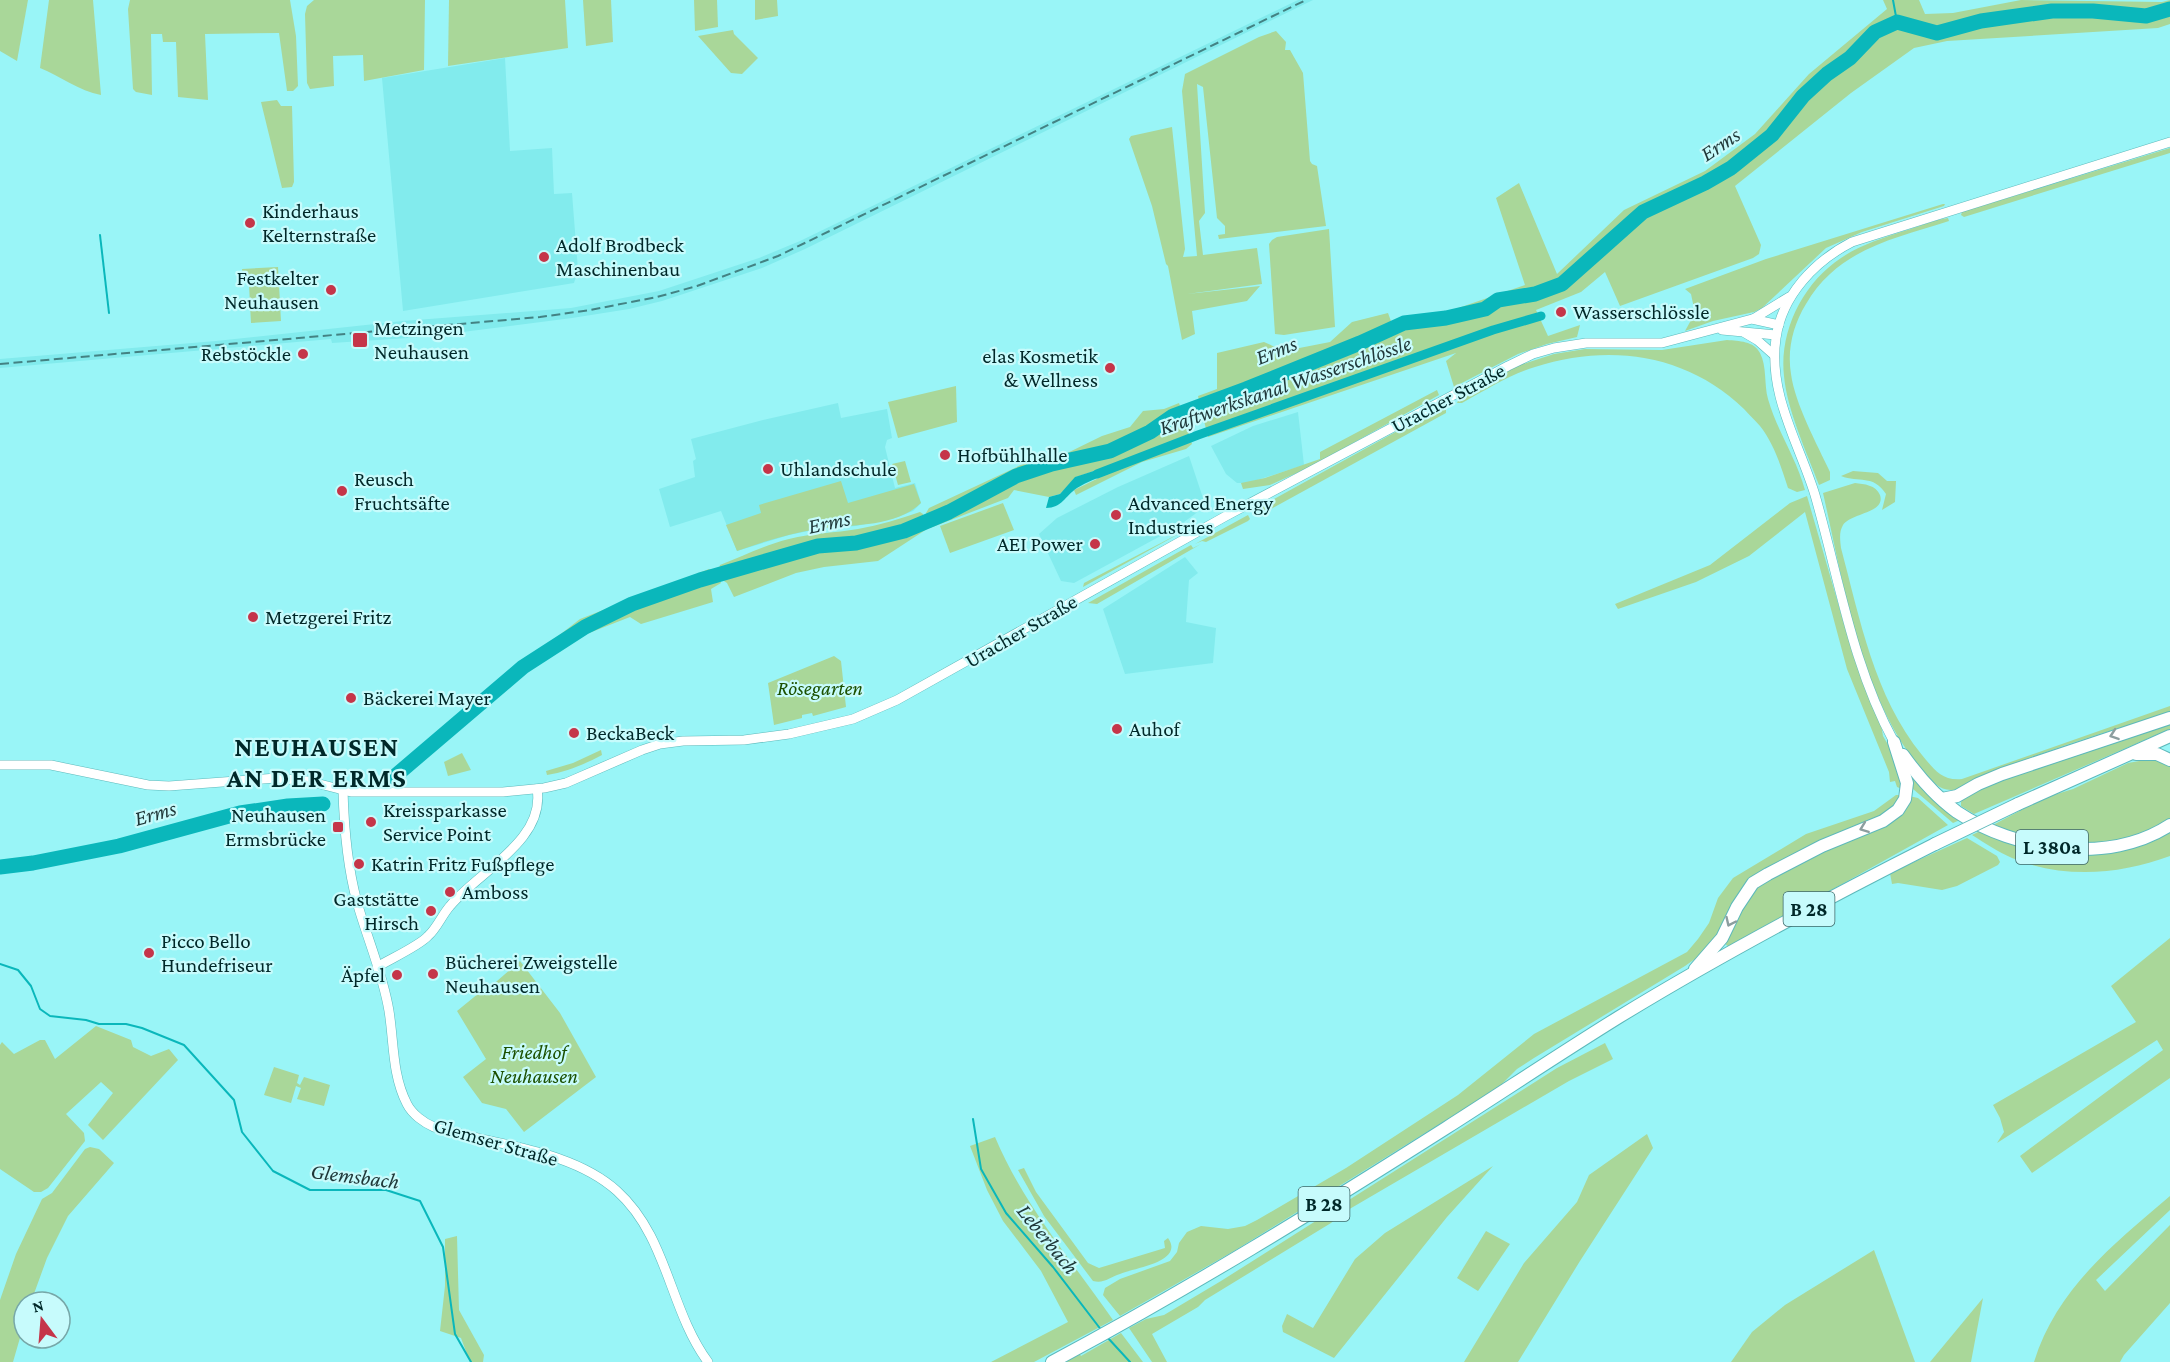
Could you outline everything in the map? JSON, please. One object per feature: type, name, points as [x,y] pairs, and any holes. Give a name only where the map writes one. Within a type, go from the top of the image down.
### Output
[{"type":"main road","points":[[1942,799],[1957,796],[2002,774],[2170,718]]},
{"type":"main road","name":"B 28","points":[[1052,1362],[1143,1313],[1268,1239],[1621,1016],[1686,978],[1844,890],[1935,844],[2170,736]]},
{"type":"main road","name":"L 380a","points":[[1894,742],[1914,770],[1957,812],[1991,831],[2017,840],[2056,848],[2084,849],[2124,844],[2155,835],[2170,825]]},
{"type":"main road","points":[[1686,978],[1722,938],[1737,907],[1753,883],[1822,846],[1883,821],[1898,810],[1905,799],[1907,783],[1894,742]]},
{"type":"main road","points":[[2126,755],[2157,754],[2170,760]]},
{"type":"street","points":[[1776,335],[1794,294],[1807,275],[1841,248],[1864,238],[2170,142]]},
{"type":"street","points":[[1752,319],[1794,294]]},
{"type":"street","name":"Uracher Straße","points":[[0,765],[51,765],[169,786],[276,778],[308,781],[358,792],[493,793],[537,789],[566,783],[654,746],[683,741],[744,740],[781,736],[818,728],[865,715],[897,700],[1226,516],[1533,354],[1586,343],[1662,343],[1752,319],[1779,325]]},
{"type":"street","name":"Uracher Straße","points":[[1715,330],[1776,335]]},
{"type":"street","points":[[1740,331],[1758,340],[1774,355]]},
{"type":"street","name":"L 380a","points":[[1776,335],[1774,355],[1778,390],[1784,411],[1812,484],[1860,664],[1877,708],[1894,742]]},
{"type":"street","points":[[377,967],[428,938],[450,905],[519,842],[535,815],[537,789]]},
{"type":"street","name":"Glemser Straße","points":[[343,790],[346,853],[389,1011],[396,1070],[405,1099],[413,1114],[433,1127],[530,1149],[604,1180],[628,1202],[640,1217],[658,1251],[686,1326],[708,1362]]},
{"type":"shaded area","points":[[1298,0],[1313,0],[805,249],[762,268],[662,301],[572,318],[423,337],[332,343],[331,339],[0,368],[0,359],[216,341],[403,321],[571,308],[659,291],[759,258],[800,241]]},
{"type":"shaded area","points":[[505,58],[510,151],[552,148],[554,194],[572,193],[578,270],[574,283],[403,311],[382,78]]},
{"type":"shaded area","name":"Uhlandschule","points":[[838,403],[841,418],[887,409],[892,438],[887,440],[885,447],[895,488],[915,483],[921,503],[913,511],[895,518],[856,526],[818,529],[789,535],[737,551],[721,511],[670,527],[659,489],[695,477],[693,461],[696,459],[691,439]]},
{"type":"shaded area","points":[[1298,412],[1304,465],[1248,483],[1237,483],[1226,474],[1211,446],[1253,426]]},
{"type":"shaded area","points":[[1189,456],[1205,504],[1195,514],[1177,527],[1074,583],[1061,581],[1039,534],[1057,518],[1118,487]]},
{"type":"shaded area","points":[[1106,467],[1108,474],[1077,488],[1056,506],[1046,508],[1049,497],[1060,494],[1075,477]]},
{"type":"shaded area","points":[[1185,557],[1198,573],[1189,580],[1186,622],[1216,628],[1213,663],[1125,674],[1103,609]]},
{"type":"green space","points":[[0,0],[28,0],[17,61],[0,51]]},
{"type":"green space","points":[[49,0],[93,0],[101,95],[85,90],[40,68]]},
{"type":"green space","points":[[130,0],[290,0],[296,36],[298,86],[293,91],[287,91],[279,33],[205,34],[208,100],[178,97],[176,42],[163,42],[162,34],[151,34],[152,95],[136,92],[133,89],[128,9]]},
{"type":"green space","points":[[314,0],[425,0],[424,70],[364,81],[363,55],[333,56],[334,86],[310,89],[307,83],[305,14],[307,6]]},
{"type":"green space","points":[[449,0],[565,0],[568,48],[448,66]]},
{"type":"green space","points":[[583,0],[611,0],[613,42],[586,46]]},
{"type":"green space","points":[[694,0],[717,0],[718,27],[695,31]]},
{"type":"green space","points":[[755,0],[777,0],[778,16],[755,20]]},
{"type":"green space","points":[[1883,0],[1919,0],[1925,14],[1953,13],[2021,0],[2162,2],[2170,0],[2170,24],[2158,28],[1947,41],[1914,48],[1851,93],[1735,186],[1761,245],[1759,254],[1753,258],[1620,306],[1605,272],[1581,292],[1536,310],[1548,336],[1580,325],[1577,337],[1518,354],[1454,387],[1446,361],[1456,353],[1208,437],[1198,396],[1217,389],[1217,353],[1264,342],[1284,351],[1330,342],[1352,322],[1388,313],[1392,324],[1438,315],[1525,285],[1496,198],[1519,183],[1557,274],[1624,210],[1705,171],[1755,134],[1809,74],[1887,9]]},
{"type":"green space","points":[[733,30],[734,34],[758,58],[742,74],[731,73],[698,36]]},
{"type":"green space","points":[[1276,31],[1286,42],[1285,50],[1290,50],[1303,73],[1310,161],[1317,166],[1326,226],[1219,239],[1218,235],[1225,234],[1225,226],[1217,218],[1203,87],[1197,84],[1205,213],[1199,221],[1203,255],[1257,248],[1262,284],[1187,294],[1260,286],[1247,301],[1192,311],[1195,334],[1182,340],[1168,266],[1152,206],[1129,139],[1131,136],[1172,127],[1185,249],[1183,257],[1197,256],[1182,91],[1185,74],[1259,37]]},
{"type":"green space","points":[[277,100],[281,106],[292,106],[294,182],[292,187],[282,188],[261,102]]},
{"type":"green space","points":[[2170,148],[2170,153],[1964,217],[1961,215],[1962,212]]},
{"type":"green space","points":[[1943,204],[1944,206],[1862,232],[1826,248],[1762,308],[1754,312],[1713,321],[1685,331],[1695,313],[1691,294],[1685,289],[1766,259]]},
{"type":"green space","points":[[1948,218],[1949,221],[1888,241],[1851,258],[1819,285],[1801,312],[1792,338],[1790,365],[1793,386],[1802,411],[1830,472],[1830,480],[1819,485],[1793,417],[1784,376],[1785,342],[1796,310],[1815,281],[1827,268],[1848,253],[1880,239]]},
{"type":"green space","points":[[1329,229],[1335,327],[1284,335],[1275,334],[1269,244],[1277,237]]},
{"type":"green space","points":[[278,267],[281,321],[251,323],[249,285],[243,280],[242,269]]},
{"type":"green space","points":[[1727,340],[1750,344],[1760,353],[1772,411],[1797,466],[1805,490],[1797,492],[1788,488],[1777,455],[1765,433],[1744,409],[1722,390],[1673,365],[1646,358],[1619,355],[1563,360],[1525,370],[1462,403],[1457,403],[1465,393],[1511,368],[1554,354],[1585,349],[1662,350]]},
{"type":"green space","points":[[956,386],[957,422],[898,438],[888,402]]},
{"type":"green space","points":[[1437,390],[1439,395],[1310,467],[1270,485],[1243,489],[1241,483],[1265,478],[1320,459],[1320,452]]},
{"type":"green space","points":[[1179,403],[1192,444],[1186,449],[1142,462],[1076,495],[1074,490],[1107,474],[1106,467],[1076,477],[1060,494],[1049,497],[1014,490],[1008,498],[930,528],[926,513],[929,508],[1036,458],[1041,461],[1053,460],[1102,436],[1130,427],[1143,411],[1164,409]]},
{"type":"green space","points":[[1444,407],[1446,413],[1269,510],[1259,511],[1263,505]]},
{"type":"green space","points":[[905,461],[911,482],[898,485],[892,464]]},
{"type":"green space","points":[[1853,471],[1878,473],[1887,481],[1896,481],[1895,502],[1882,510],[1886,494],[1881,488],[1871,481],[1841,476]]},
{"type":"green space","points":[[841,481],[848,503],[914,484],[921,503],[899,517],[886,521],[808,531],[737,551],[726,525],[761,513],[759,505]]},
{"type":"green space","points":[[1855,483],[1876,489],[1880,495],[1878,506],[1847,521],[1840,533],[1841,548],[1862,629],[1880,682],[1892,708],[1922,755],[1943,776],[1962,779],[2170,706],[2170,713],[2043,753],[1956,790],[1947,790],[1936,784],[1903,745],[1885,713],[1870,677],[1847,602],[1823,493]]},
{"type":"green space","points":[[1807,496],[1853,655],[1881,724],[1883,736],[1895,757],[1902,789],[1897,787],[1895,781],[1890,782],[1889,772],[1847,669],[1805,512],[1749,556],[1696,582],[1618,609],[1615,604],[1710,565],[1790,503]]},
{"type":"green space","points":[[1003,503],[1014,530],[950,553],[940,526]]},
{"type":"green space","points":[[920,512],[923,514],[927,529],[878,561],[824,567],[796,573],[734,597],[719,569],[720,565],[780,541],[866,527]]},
{"type":"green space","points":[[1248,515],[1250,519],[1248,521],[1206,542],[1195,544]]},
{"type":"green space","points":[[1184,531],[1083,587],[1084,583]]},
{"type":"green space","points":[[1201,544],[1097,604],[1088,603],[1191,545],[1193,548]]},
{"type":"green space","points":[[709,569],[716,570],[721,583],[711,589],[713,602],[641,624],[630,617],[566,642],[557,637],[580,619]]},
{"type":"green space","name":"Rösegarten","points":[[834,656],[841,661],[846,707],[813,716],[812,713],[802,715],[802,718],[774,725],[768,683]]},
{"type":"green space","points":[[2170,721],[2170,729],[1974,814],[1961,806],[1966,795],[1978,785]]},
{"type":"green space","points":[[601,750],[602,755],[589,762],[547,775],[546,771],[573,763]]},
{"type":"green space","points":[[462,753],[471,770],[448,776],[444,762]]},
{"type":"green space","points":[[2156,758],[2170,763],[2170,818],[2150,830],[2106,842],[2083,843],[2037,838],[1993,825],[2044,798],[2073,789],[2128,763]]},
{"type":"green space","points":[[1909,772],[1962,819],[1953,823],[1913,789]]},
{"type":"green space","points":[[1896,795],[1901,795],[1900,800],[1887,814],[1765,870],[1709,949],[1517,1069],[1498,1088],[1234,1251],[1120,1316],[1103,1295],[1105,1288],[1120,1279],[1170,1261],[1187,1232],[1201,1226],[1228,1229],[1245,1226],[1346,1168],[1458,1095],[1534,1034],[1687,952],[1709,923],[1718,898],[1733,878],[1806,834],[1874,811]]},
{"type":"green space","points":[[1909,796],[1918,798],[1948,825],[1729,947],[1724,943],[1737,916],[1761,884],[1877,826]]},
{"type":"green space","points":[[2170,829],[2170,856],[2131,867],[2091,872],[2071,872],[2031,865],[2007,856],[1972,835],[1982,830],[2084,852]]},
{"type":"green space","points":[[1967,838],[1997,856],[2000,862],[1998,865],[1957,886],[1942,890],[1892,884],[1890,873]]},
{"type":"green space","points":[[2170,938],[2170,1078],[2032,1173],[2020,1156],[2163,1050],[2157,1040],[1997,1143],[2004,1132],[1993,1105],[2136,1022],[2111,986]]},
{"type":"green space","name":"Friedhof Neuhausen","points":[[520,961],[560,1013],[596,1077],[524,1132],[506,1109],[482,1103],[463,1077],[486,1059],[457,1011],[479,993],[482,994]]},
{"type":"green space","points":[[96,1026],[131,1040],[133,1047],[151,1056],[169,1049],[178,1060],[103,1140],[88,1125],[113,1093],[101,1082],[66,1114],[84,1133],[85,1141],[48,1188],[41,1192],[34,1192],[0,1169],[0,1045],[2,1042],[14,1054],[40,1040],[45,1040],[55,1059]]},
{"type":"green space","points":[[1605,1043],[1613,1059],[1569,1081],[1341,1214],[1331,1223],[1152,1334],[1167,1362],[1152,1362],[1129,1328],[1146,1319],[1164,1315],[1221,1281],[1557,1068]]},
{"type":"green space","points":[[274,1067],[299,1075],[297,1083],[300,1085],[304,1077],[330,1085],[324,1106],[297,1099],[301,1088],[296,1086],[291,1103],[264,1095]]},
{"type":"green space","points":[[1647,1134],[1653,1148],[1518,1362],[1464,1362],[1524,1263],[1577,1202],[1589,1175]]},
{"type":"green space","points":[[995,1137],[1019,1186],[1049,1232],[1113,1320],[1034,1362],[991,1362],[1068,1322],[1041,1271],[1003,1221],[987,1190],[970,1146]]},
{"type":"green space","points":[[90,1147],[99,1149],[114,1163],[68,1216],[47,1258],[35,1290],[12,1290],[12,1350],[16,1350],[13,1362],[0,1362],[0,1300],[16,1254],[42,1199],[52,1193],[85,1149]]},
{"type":"green space","points":[[1493,1166],[1447,1217],[1334,1358],[1283,1332],[1282,1326],[1287,1314],[1313,1328],[1355,1259],[1385,1233]]},
{"type":"green space","points":[[1024,1168],[1036,1192],[1088,1263],[1099,1268],[1165,1248],[1164,1241],[1168,1238],[1171,1246],[1170,1253],[1156,1263],[1104,1281],[1093,1281],[1044,1216],[1018,1170]]},
{"type":"green space","points":[[2170,1196],[2170,1210],[2096,1280],[2105,1291],[2170,1225],[2170,1303],[2120,1362],[2034,1362],[2044,1336],[2072,1290],[2108,1250]]},
{"type":"green space","points":[[1486,1231],[1510,1244],[1478,1291],[1457,1278]]},
{"type":"green space","points":[[457,1236],[459,1310],[484,1355],[483,1362],[470,1362],[461,1338],[440,1331],[445,1286],[445,1239]]},
{"type":"green space","points":[[1874,1250],[1915,1362],[1731,1362],[1752,1332],[1785,1305]]},
{"type":"green space","points":[[1983,1298],[1971,1362],[1930,1362]]},
{"type":"green space","points":[[1121,1333],[1143,1362],[1063,1362],[1079,1353],[1081,1356]]},
{"type":"waterway","points":[[1893,0],[1897,22]]},
{"type":"waterway","name":"Erms","points":[[387,783],[523,667],[585,627],[632,604],[700,580],[818,546],[856,543],[904,531],[949,512],[1016,476],[1052,464],[1110,451],[1150,432],[1173,416],[1246,389],[1404,323],[1446,318],[1485,309],[1498,300],[1535,294],[1562,284],[1643,212],[1731,168],[1772,135],[1803,96],[1827,74],[1850,58],[1875,32],[1897,22],[1937,33],[1981,21],[2052,11],[2093,11],[2146,16],[2170,9]]},
{"type":"waterway","points":[[100,235],[109,313]]},
{"type":"waterway","name":"Kraftwerkskanal Wasserschlössle","points":[[1097,474],[1198,435],[1493,330],[1541,316]]},
{"type":"waterway","name":"Erms","points":[[0,867],[119,846],[240,813],[323,804]]},
{"type":"waterway","name":"Glemsbach","points":[[0,964],[18,970],[31,986],[40,1009],[50,1016],[86,1020],[99,1024],[126,1024],[184,1045],[234,1100],[242,1132],[273,1171],[310,1190],[386,1190],[420,1201],[443,1247],[455,1334],[471,1362]]},
{"type":"waterway","name":"Leberbach","points":[[973,1119],[981,1169],[1006,1213],[1053,1267],[1102,1331]]},
{"type":"waterway","name":"Leberbach","points":[[1108,1338],[1130,1362]]},
{"type":"railway","points":[[0,364],[540,317],[657,297],[697,286],[778,256],[1306,0]]},
{"type":"place","name":"Kinderhaus Kelternstraße","points":[[250,223]]},
{"type":"place","name":"Adolf Brodbeck Maschinenbau","points":[[544,257]]},
{"type":"place","name":"Festkelter Neuhausen","points":[[331,290]]},
{"type":"place","name":"Wasserschlössle","points":[[1561,312]]},
{"type":"place","name":"Metzingen Neuhausen","points":[[360,340]]},
{"type":"place","name":"Rebstöckle","points":[[303,354]]},
{"type":"place","name":"elas Kosmetik & Wellness","points":[[1110,368]]},
{"type":"place","name":"Hofbühlhalle","points":[[945,455]]},
{"type":"place","name":"Uhlandschule","points":[[768,469]]},
{"type":"place","name":"Reusch Fruchtsäfte","points":[[342,491]]},
{"type":"place","name":"Advanced Energy Industries","points":[[1116,515]]},
{"type":"place","name":"AEI Power","points":[[1095,544]]},
{"type":"place","name":"Metzgerei Fritz","points":[[253,617]]},
{"type":"place","name":"Bäckerei Mayer","points":[[351,698]]},
{"type":"place","name":"Auhof","points":[[1117,729]]},
{"type":"place","name":"BeckaBeck","points":[[574,733]]},
{"type":"place","name":"Kreissparkasse Service Point","points":[[371,822]]},
{"type":"place","name":"Neuhausen Ermsbrücke","points":[[338,827]]},
{"type":"place","name":"Katrin Fritz Fußpflege","points":[[359,864]]},
{"type":"place","name":"Amboss","points":[[450,892]]},
{"type":"place","name":"Gaststätte Hirsch","points":[[431,911]]},
{"type":"place","name":"Picco Bello Hundefriseur","points":[[149,953]]},
{"type":"place","name":"Bücherei Zweigstelle Neuhausen","points":[[433,974]]},
{"type":"place","name":"Äpfel","points":[[397,975]]},
{"type":"district","name":"NEUHAUSEN AN DER ERMS","points":[[317,762]]}]
